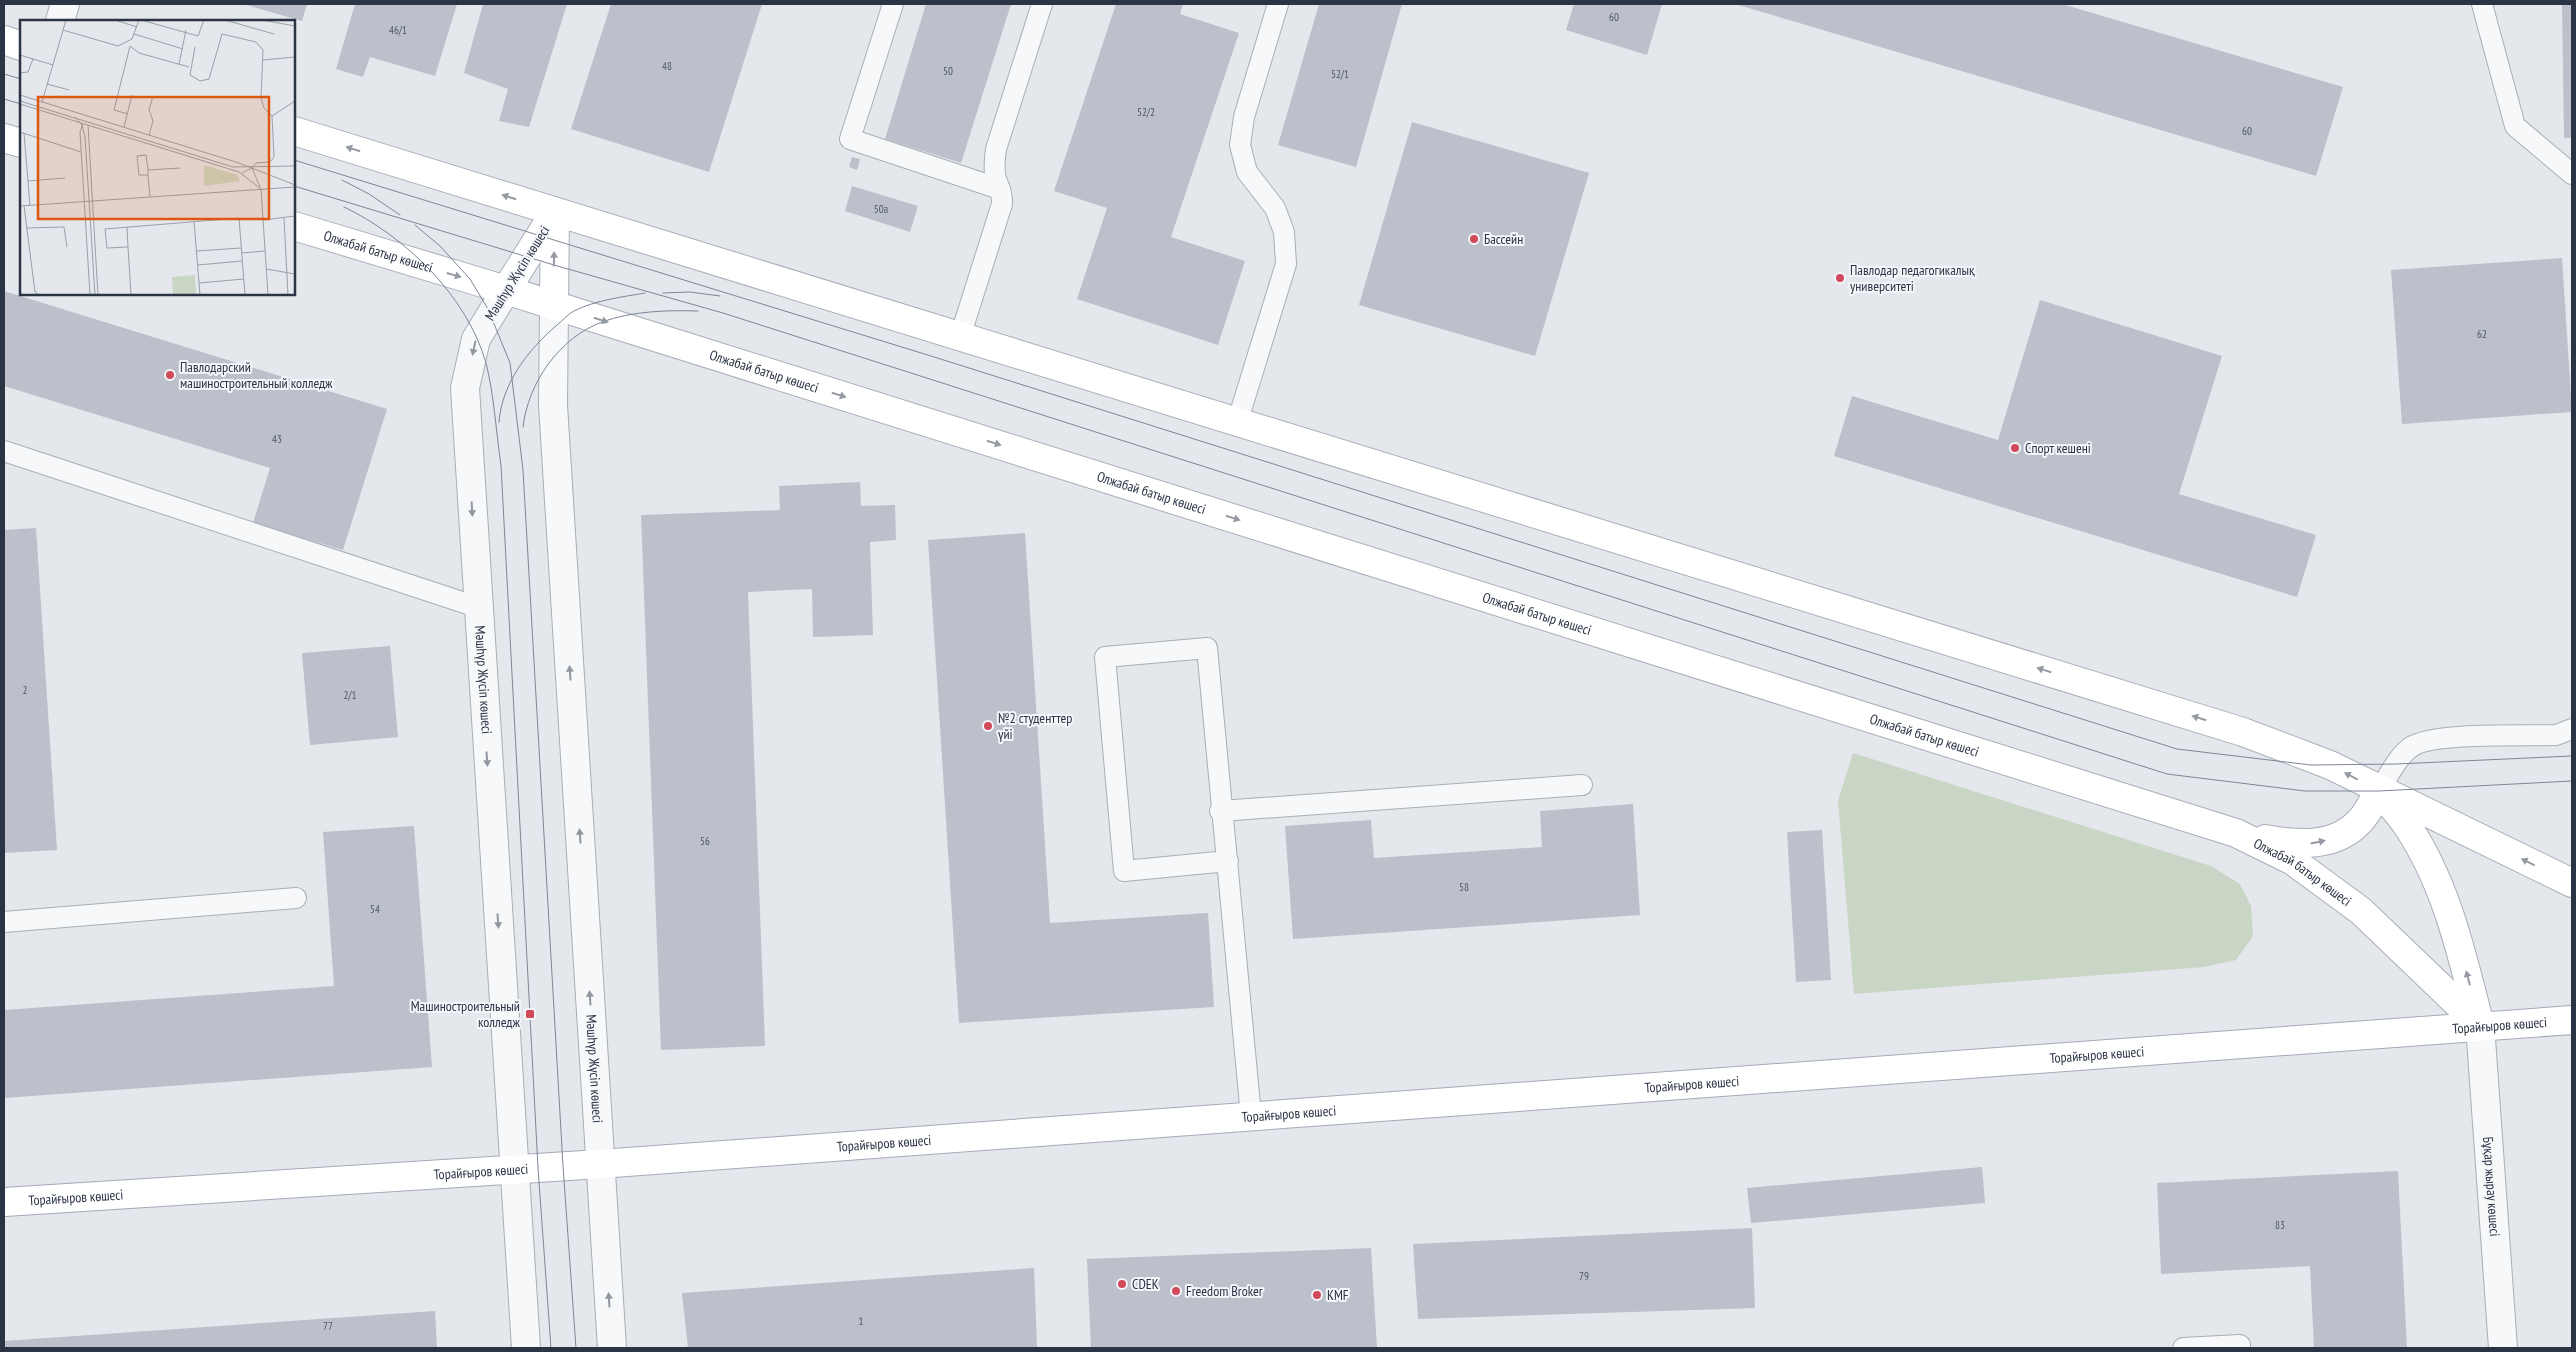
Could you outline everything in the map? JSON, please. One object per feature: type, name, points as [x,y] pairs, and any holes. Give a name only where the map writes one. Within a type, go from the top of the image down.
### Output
[{"type":"main road","points":[[4,40],[20,46]]},
{"type":"main road","points":[[295,131],[2243,732],[2330,765],[2379,791],[2572,883]]},
{"type":"main road","points":[[4,138],[20,143]]},
{"type":"main road","name":"Мәшһүр Жүсіп көшесі","points":[[506,290],[555,212]]},
{"type":"main road","name":"Мәшһүр Жүсіп көшесі","points":[[554,306],[555,212]]},
{"type":"main road","name":"Олжабай батыр көшесі","points":[[295,226],[506,290],[2236,833],[2293,861],[2362,911],[2480,1025]]},
{"type":"main road","points":[[2236,833],[2284,843],[2314,844],[2343,835],[2361,820],[2379,791]]},
{"type":"main road","points":[[2379,791],[2406,824],[2431,870],[2456,931],[2480,1025]]},
{"type":"main road","name":"Торайғыров көшесі","points":[[4,1202],[600,1164],[2209,1048],[2480,1025],[2572,1020]]},
{"type":"street","points":[[60,20],[65,4]]},
{"type":"street","name":"Мәшһүр Жүсіп көшесі","points":[[506,290],[476,339],[465,388],[526,1348]]},
{"type":"street","name":"Мәшһүр Жүсіп көшесі","points":[[554,306],[553,405],[612,1348]]},
{"type":"street","name":"Бұқар жырау көшесі","points":[[2480,1025],[2503,1348]]},
{"type":"lane","points":[[893,4],[850,139],[1000,189]]},
{"type":"lane","points":[[960,337],[1002,204],[1000,189],[995,177],[996,149],[1042,4]]},
{"type":"lane","points":[[1237,423],[1286,264],[1284,232],[1275,208],[1248,172],[1240,144],[1244,117],[1278,4]]},
{"type":"lane","points":[[2482,4],[2515,126],[2572,174]]},
{"type":"lane","points":[[4,451],[478,607]]},
{"type":"lane","points":[[1228,861],[1124,870],[1105,657],[1206,648],[1220,811],[1228,861],[1251,1116]]},
{"type":"lane","points":[[2379,791],[2396,764],[2410,747],[2431,738],[2556,735],[2572,729]]},
{"type":"lane","points":[[1220,811],[1582,785]]},
{"type":"lane","points":[[4,922],[296,898]]},
{"type":"lane","points":[[2183,1348],[2240,1344],[2240,1348]]},
{"type":"green space","points":[[1853,753],[2211,866],[2240,884],[2251,906],[2253,936],[2236,960],[2204,967],[1854,994],[1838,801]]},
{"type":"building","points":[[243,4],[307,4],[302,21]]},
{"type":"building","points":[[355,4],[457,4],[435,76],[370,57],[363,77],[336,69]]},
{"type":"building","points":[[483,4],[567,4],[529,127],[499,121],[508,89],[464,73]]},
{"type":"building","points":[[611,4],[762,4],[709,172],[571,129]]},
{"type":"building","points":[[926,4],[1011,4],[961,163],[885,139]]},
{"type":"building","points":[[1116,4],[1183,4],[1180,14],[1239,33],[1171,237],[1245,261],[1218,345],[1077,299],[1107,208],[1054,191]]},
{"type":"building","points":[[1319,4],[1402,4],[1356,167],[1278,145]]},
{"type":"building","points":[[1574,4],[1662,4],[1647,55],[1566,30]]},
{"type":"building","points":[[1735,4],[2062,4],[2343,87],[2316,176]]},
{"type":"building","points":[[2562,4],[2572,4],[2572,138],[2564,138]]},
{"type":"building","name":"Бассейн","points":[[1412,122],[1589,173],[1535,356],[1359,305]]},
{"type":"building","points":[[852,157],[860,159],[857,170],[849,167]]},
{"type":"building","points":[[852,186],[918,206],[910,232],[845,211]]},
{"type":"building","points":[[2562,258],[2572,412],[2402,424],[2391,270]]},
{"type":"building","points":[[4,291],[387,409],[343,550],[253,523],[270,468],[4,386]]},
{"type":"building","name":"Спорт кешені","points":[[2040,300],[2222,356],[2179,494],[2316,535],[2297,597],[1834,456],[1852,396],[1998,440]]},
{"type":"building","points":[[860,482],[861,506],[895,505],[896,540],[870,542],[873,635],[813,637],[812,589],[748,592],[765,1046],[661,1050],[641,515],[780,510],[779,486]]},
{"type":"building","points":[[36,528],[57,850],[4,853],[4,530]]},
{"type":"building","name":"№2 студенттер үйі","points":[[1025,533],[1050,923],[1208,913],[1214,1007],[959,1023],[928,540]]},
{"type":"building","points":[[390,646],[398,737],[310,745],[302,653]]},
{"type":"building","points":[[1633,804],[1640,915],[1293,939],[1285,826],[1371,820],[1374,858],[1542,847],[1540,811]]},
{"type":"building","points":[[414,826],[432,1067],[4,1098],[4,1010],[334,986],[323,832]]},
{"type":"building","points":[[1822,830],[1831,980],[1796,982],[1787,832]]},
{"type":"building","points":[[1982,1167],[1985,1203],[1751,1223],[1747,1188]]},
{"type":"building","points":[[2398,1171],[2407,1348],[2314,1348],[2310,1266],[2161,1274],[2157,1183]]},
{"type":"building","points":[[1752,1228],[1755,1308],[1418,1319],[1413,1244]]},
{"type":"building","points":[[1371,1248],[1377,1348],[1091,1348],[1087,1259]]},
{"type":"building","points":[[1034,1268],[1037,1348],[688,1348],[682,1293]]},
{"type":"building","points":[[435,1311],[437,1348],[4,1348],[4,1341]]},
{"type":"tram line","points":[[4,74],[20,79]]},
{"type":"tram line","points":[[4,99],[20,104]]},
{"type":"tram line","points":[[295,160],[931,356],[2177,749],[2311,765],[2396,764],[2572,756]]},
{"type":"tram line","points":[[342,180],[369,194],[400,215]]},
{"type":"tram line","points":[[295,186],[554,265],[723,313],[2167,774],[2305,791],[2379,791],[2572,781]]},
{"type":"tram line","points":[[344,207],[367,219],[411,251],[449,292],[477,338],[486,363],[491,387],[501,465],[538,1168],[551,1348]]},
{"type":"tram line","points":[[415,225],[440,246],[470,279],[488,309],[510,363],[523,470],[563,1166],[576,1348]]},
{"type":"tram line","points":[[663,293],[690,292],[720,296]]},
{"type":"tram line","points":[[499,422],[505,394],[518,368],[536,345],[567,316],[591,304],[645,293]]},
{"type":"tram line","points":[[523,427],[531,394],[548,364],[572,339],[586,329],[613,318],[637,313],[698,311]]},
{"type":"place","name":"Бассейн","points":[[1474,239]]},
{"type":"place","name":"Павлодар педагогикалық университеті","points":[[1840,278]]},
{"type":"place","name":"Павлодарский машиностроительный колледж","points":[[170,375]]},
{"type":"place","name":"Спорт кешені","points":[[2015,448]]},
{"type":"place","name":"№2 студенттер үйі","points":[[988,726]]},
{"type":"place","name":"Машиностроительный колледж","points":[[530,1014]]},
{"type":"place","name":"CDEK","points":[[1122,1284]]},
{"type":"place","name":"Freedom Broker","points":[[1176,1291]]},
{"type":"place","name":"KMF","points":[[1317,1295]]}]
